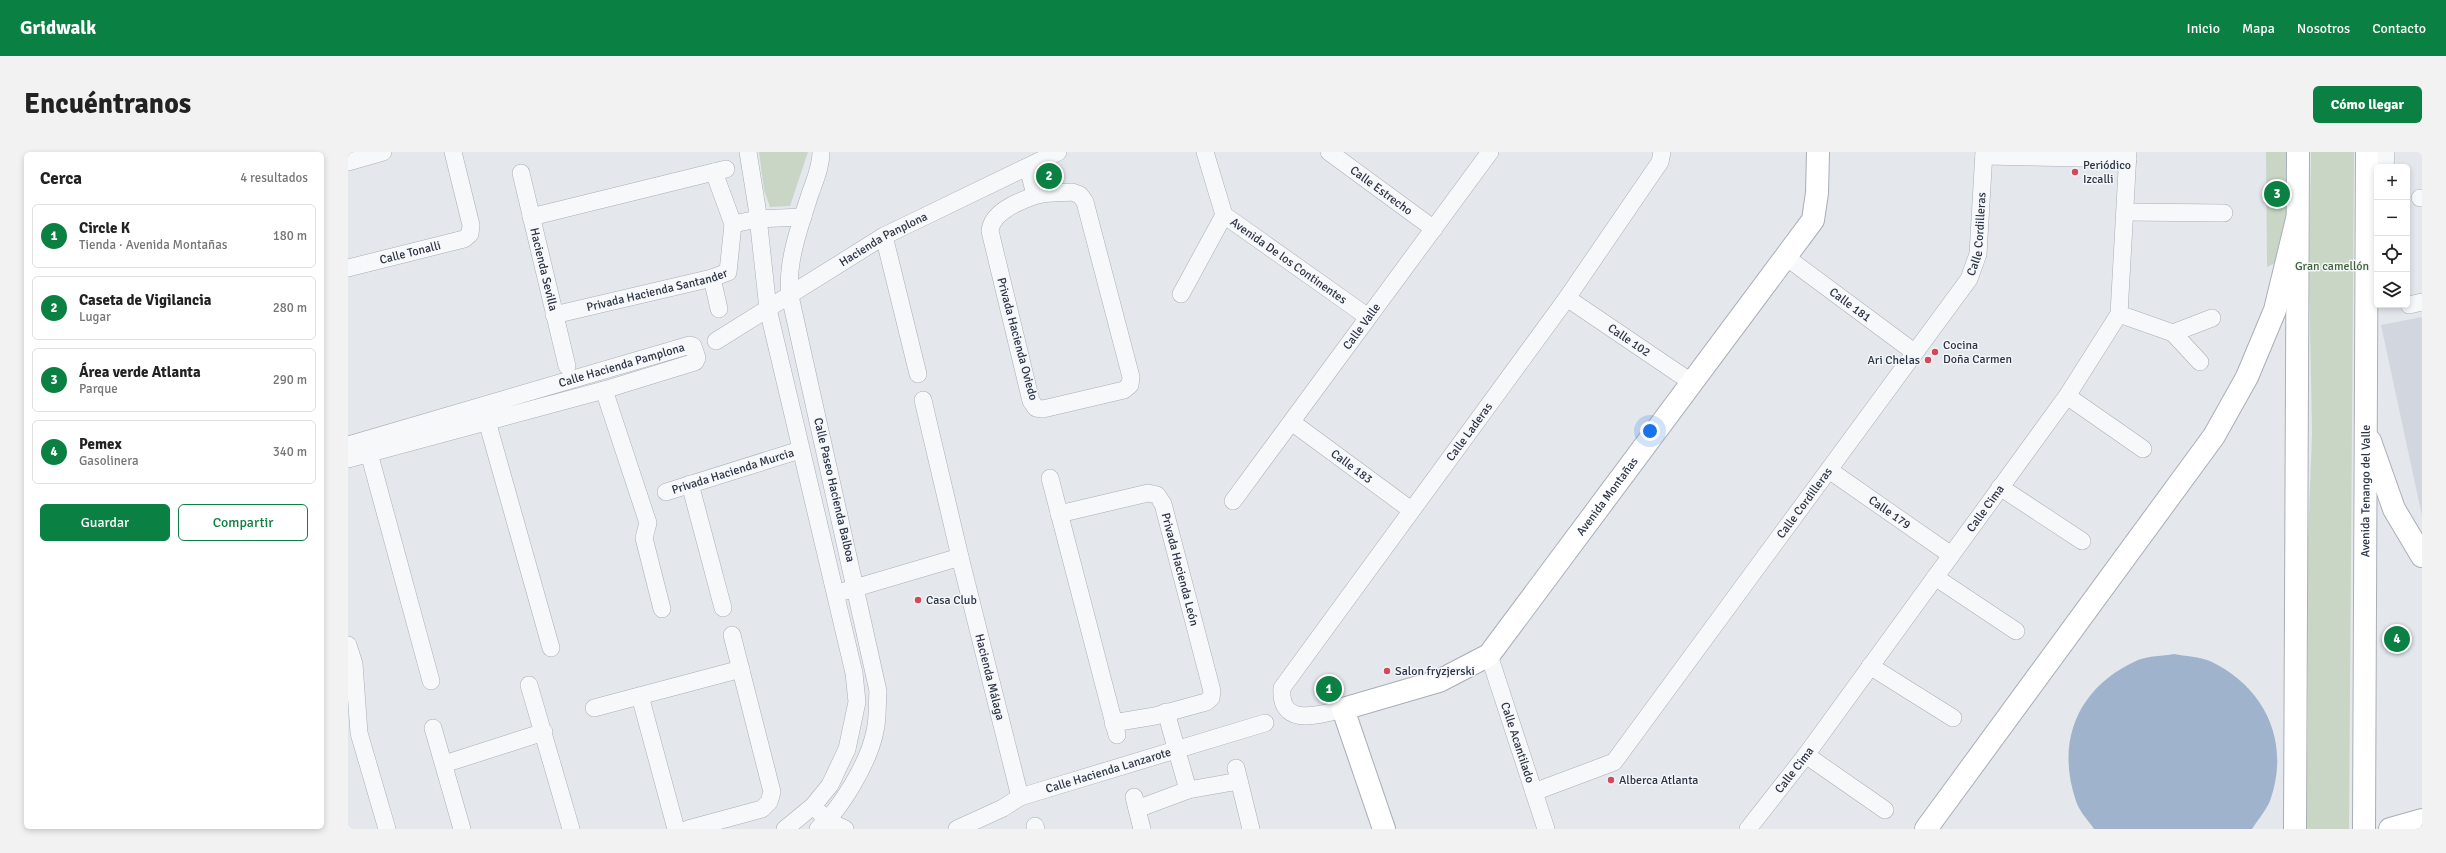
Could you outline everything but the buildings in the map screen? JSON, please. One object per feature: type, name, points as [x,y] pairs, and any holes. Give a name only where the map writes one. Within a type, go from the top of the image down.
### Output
[{"type":"main road","name":"Avenida Montañas","points":[[1343,709],[1439,681],[1489,655],[1813,220],[1817,193],[1818,152]]},
{"type":"main road","points":[[2294,829],[2298,152]]},
{"type":"main road","name":"Avenida Tenango del Valle","points":[[2364,829],[2364,425],[2367,152]]},
{"type":"main road","points":[[1926,829],[2214,436],[2248,377],[2275,310],[2297,219]]},
{"type":"main road","points":[[2364,425],[2394,509],[2422,556]]},
{"type":"main road","points":[[1343,709],[1384,829]]},
{"type":"main road","points":[[2390,829],[2422,820]]},
{"type":"street","points":[[348,162],[383,152]]},
{"type":"street","name":"Calle Tonalli","points":[[348,268],[464,240],[470,234],[471,225],[453,152]]},
{"type":"street","name":"Calle Paseo Hacienda Balboa","points":[[748,152],[758,219],[768,310],[834,594],[854,673],[857,702],[847,749],[830,785],[813,806],[785,829]]},
{"type":"street","name":"Calle Paseo Hacienda Balboa","points":[[821,152],[821,163],[803,217],[788,277],[790,296],[878,691],[875,731],[864,762],[823,825]]},
{"type":"street","name":"Hacienda Panplona","points":[[716,341],[768,310],[884,236],[1058,152]]},
{"type":"street","name":"Avenida De los Continentes","points":[[1205,152],[1224,215],[1368,317]]},
{"type":"street","name":"Calle Estrecho","points":[[1329,152],[1346,158],[1434,229]]},
{"type":"street","name":"Calle Valle","points":[[1234,501],[1293,423],[1368,317],[1490,152]]},
{"type":"street","name":"Calle Laderas","points":[[1286,709],[1281,699],[1282,688],[1567,298],[1660,162],[1662,152]]},
{"type":"street","points":[[2385,164],[2386,152]]},
{"type":"street","points":[[1984,154],[2128,156]]},
{"type":"street","name":"Calle Cordilleras","points":[[1534,792],[1614,762],[1969,279],[1978,254],[1984,154]]},
{"type":"street","name":"Calle Cima","points":[[1748,829],[1806,755],[2066,396],[2119,314],[2128,156]]},
{"type":"street","points":[[1028,167],[1035,195]]},
{"type":"street","name":"Privada Hacienda Santander","points":[[531,217],[720,170],[733,224],[730,269],[725,274],[554,315]]},
{"type":"street","name":"Hacienda Sevilla","points":[[521,173],[567,366]]},
{"type":"street","name":"Privada Hacienda Oviedo","points":[[1072,192],[1080,195],[1085,202],[1131,377],[1130,385],[1124,390],[1043,409],[1036,408],[1031,401],[990,231],[991,222],[998,214],[1035,195],[1072,192]]},
{"type":"street","points":[[2126,212],[2224,213]]},
{"type":"street","points":[[1181,294],[1224,215]]},
{"type":"street","points":[[2366,230],[2374,216]]},
{"type":"street","points":[[733,224],[758,219],[803,217]]},
{"type":"street","points":[[884,236],[918,374]]},
{"type":"street","name":"Calle 181","points":[[1786,257],[1914,352]]},
{"type":"street","points":[[712,278],[719,309]]},
{"type":"street","name":"Calle 102","points":[[1567,298],[1691,382]]},
{"type":"street","points":[[2119,314],[2173,333],[2200,362]]},
{"type":"street","points":[[2173,333],[2212,318]]},
{"type":"street","name":"Calle Hacienda Pamplona","points":[[348,445],[690,345],[693,346],[697,358],[695,362],[604,390],[487,420],[348,459]]},
{"type":"street","points":[[604,390],[648,523],[644,538],[662,609]]},
{"type":"street","points":[[2066,396],[2143,449]]},
{"type":"street","name":"Hacienda Málaga","points":[[923,400],[960,557],[1020,797]]},
{"type":"street","points":[[487,420],[551,648]]},
{"type":"street","name":"Calle 183","points":[[1293,423],[1411,510]]},
{"type":"street","name":"Privada Hacienda Murcia","points":[[666,492],[800,450]]},
{"type":"street","points":[[369,453],[431,681]]},
{"type":"street","name":"Calle 179","points":[[1829,470],[1951,555]]},
{"type":"street","name":"Privada Hacienda León","points":[[1050,478],[1059,514],[1115,729],[1166,712],[1206,702],[1211,698],[1212,691],[1163,504],[1157,495],[1148,493],[1059,514]]},
{"type":"street","points":[[690,484],[723,608]]},
{"type":"street","points":[[2000,487],[2082,541]]},
{"type":"street","points":[[834,594],[960,557]]},
{"type":"street","points":[[1935,577],[2016,631]]},
{"type":"street","points":[[688,829],[731,824],[762,809],[769,802],[772,792],[732,635]]},
{"type":"street","points":[[348,645],[359,733],[387,829]]},
{"type":"street","name":"Calle Acantilado","points":[[1489,655],[1546,829]]},
{"type":"street","points":[[1870,666],[1953,718]]},
{"type":"street","points":[[594,708],[741,669]]},
{"type":"street","points":[[529,685],[544,732],[571,829]]},
{"type":"street","points":[[640,696],[676,829]]},
{"type":"street","name":"Avenida Montañas","points":[[1286,709],[1297,715],[1309,718],[1343,709]]},
{"type":"street","points":[[1166,712],[1188,790]]},
{"type":"street","name":"Calle Hacienda Lanzarote","points":[[956,829],[982,824],[1020,797],[1265,723]]},
{"type":"street","points":[[433,728],[462,829]]},
{"type":"street","points":[[444,764],[544,732]]},
{"type":"street","points":[[1806,755],[1884,810]]},
{"type":"street","points":[[1142,829],[1136,803],[1188,790],[1238,775],[1251,829]]},
{"type":"street","points":[[813,806],[823,825],[846,829]]},
{"type":"shaded area","points":[[2422,317],[2422,516],[2381,325]]},
{"type":"green space","points":[[759,152],[808,152],[790,206],[770,207],[764,190]]},
{"type":"green space","points":[[2266,152],[2289,152],[2288,213],[2278,262],[2267,267]]},
{"type":"green space","name":"Gran camellón","points":[[2311,152],[2354,152],[2349,829],[2306,829],[2308,712],[2307,568],[2312,433],[2309,271]]},
{"type":"water","points":[[2174,654],[2210,661],[2229,672],[2246,686],[2259,701],[2275,738],[2277,758],[2276,779],[2270,801],[2252,829],[2094,829],[2077,805],[2070,778],[2069,757],[2071,736],[2077,717],[2087,700],[2100,684],[2118,671],[2138,660]]},
{"type":"place","name":"Periódico Izcalli","points":[[2075,172]]},
{"type":"place","name":"Caseta de Vigilancia","points":[[1049,176]]},
{"type":"place","name":"Área verde Atlanta","points":[[2277,194]]},
{"type":"place","name":"Cocina Doña Carmen","points":[[1935,352]]},
{"type":"place","name":"Ari Chelas","points":[[1928,360]]},
{"type":"place","name":"Casa Club","points":[[918,600]]},
{"type":"place","name":"Pemex","points":[[2397,639]]},
{"type":"place","name":"Salon fryzjerski","points":[[1387,671]]},
{"type":"place","name":"Circle K","points":[[1329,689]]},
{"type":"place","name":"Alberca Atlanta","points":[[1611,780]]}]
